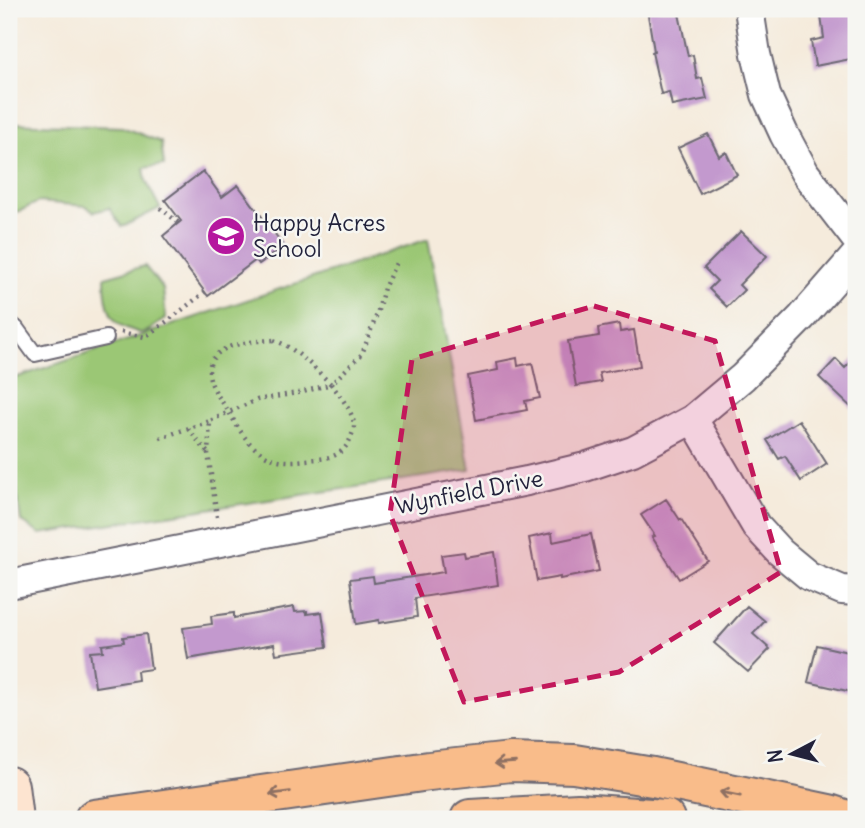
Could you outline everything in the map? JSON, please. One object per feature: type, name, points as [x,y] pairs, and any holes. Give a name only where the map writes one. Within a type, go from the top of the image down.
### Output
[{"type":"main road","points":[[94,819],[429,771],[511,762],[574,764],[653,777],[844,819]]},
{"type":"main road","points":[[9,786],[13,819]]},
{"type":"main road","points":[[470,819],[578,813],[665,819]]},
{"type":"street","points":[[748,9],[766,95],[784,134],[805,173],[856,239]]},
{"type":"street","name":"Wynfield Drive","points":[[9,584],[527,481],[585,467],[633,451],[693,419],[743,377],[802,317],[856,255]]},
{"type":"street","points":[[693,419],[756,526],[780,552],[809,576],[842,590],[856,591]]},
{"type":"lane","points":[[9,323],[16,328],[35,354],[106,338]]},
{"type":"path","points":[[160,208],[179,223]]},
{"type":"path","points":[[160,438],[210,421],[257,400],[331,384],[362,354],[384,288],[397,261]]},
{"type":"path","points":[[106,338],[115,330],[145,337],[205,292]]},
{"type":"path","points":[[274,340],[286,345],[331,384],[351,416],[354,427],[350,442],[336,455],[292,462],[264,455],[240,432],[209,373],[211,363],[220,352],[236,345],[274,340]]},
{"type":"path","points":[[210,421],[208,453],[220,542]]},
{"type":"path","points":[[188,429],[208,453]]},
{"type":"highlighted area","points":[[594,306],[715,341],[781,572],[619,672],[464,702],[390,514],[412,359]]},
{"type":"green space","points":[[9,123],[122,127],[161,142],[164,165],[144,168],[146,181],[160,208],[122,227],[109,208],[94,212],[86,206],[38,202],[9,213]]},
{"type":"green space","points":[[428,239],[470,470],[40,534],[21,521],[9,441],[9,380]]},
{"type":"green space","points":[[145,266],[163,289],[166,318],[148,331],[140,333],[114,319],[107,302],[105,277]]},
{"type":"building","points":[[647,9],[678,9],[688,56],[693,55],[697,79],[702,78],[707,99],[672,106],[669,92],[661,94]]},
{"type":"building","points":[[820,9],[856,9],[856,58],[815,66],[811,41],[824,38]]},
{"type":"building","points":[[708,134],[719,156],[726,152],[737,175],[700,194],[678,148]]},
{"type":"building","points":[[203,171],[222,197],[238,185],[284,246],[259,264],[256,260],[208,296],[163,236],[181,221],[165,200]]},
{"type":"building","points":[[741,231],[767,256],[739,285],[744,290],[727,307],[709,289],[717,281],[704,268]]},
{"type":"building","points":[[619,324],[620,332],[634,330],[640,366],[599,373],[601,382],[576,386],[568,341],[599,336],[598,328]]},
{"type":"building","points":[[856,357],[856,412],[819,377],[836,359],[845,368]]},
{"type":"building","points":[[517,358],[518,366],[532,363],[540,398],[525,401],[527,410],[476,420],[468,376],[498,370],[497,362]]},
{"type":"building","points":[[799,420],[827,464],[801,481],[785,456],[779,459],[767,440]]},
{"type":"building","points":[[666,499],[708,561],[679,579],[641,515]]},
{"type":"building","points":[[552,533],[553,542],[591,534],[599,571],[537,581],[529,538]]},
{"type":"building","points":[[464,552],[465,557],[494,552],[498,585],[415,598],[417,617],[356,624],[350,579],[373,576],[374,583],[444,572],[441,555]]},
{"type":"building","points":[[747,606],[765,621],[753,634],[770,649],[748,672],[714,643]]},
{"type":"building","points":[[294,607],[295,612],[322,612],[327,647],[276,654],[274,644],[188,659],[183,628],[212,624],[211,616],[234,613],[234,618]]},
{"type":"building","points":[[146,634],[151,669],[137,671],[138,680],[95,687],[90,652],[103,651],[102,645],[124,642],[123,637]]},
{"type":"building","points":[[817,645],[852,653],[851,660],[856,661],[856,693],[808,682]]},
{"type":"place","name":"Happy Acres School","points":[[226,236]]}]
